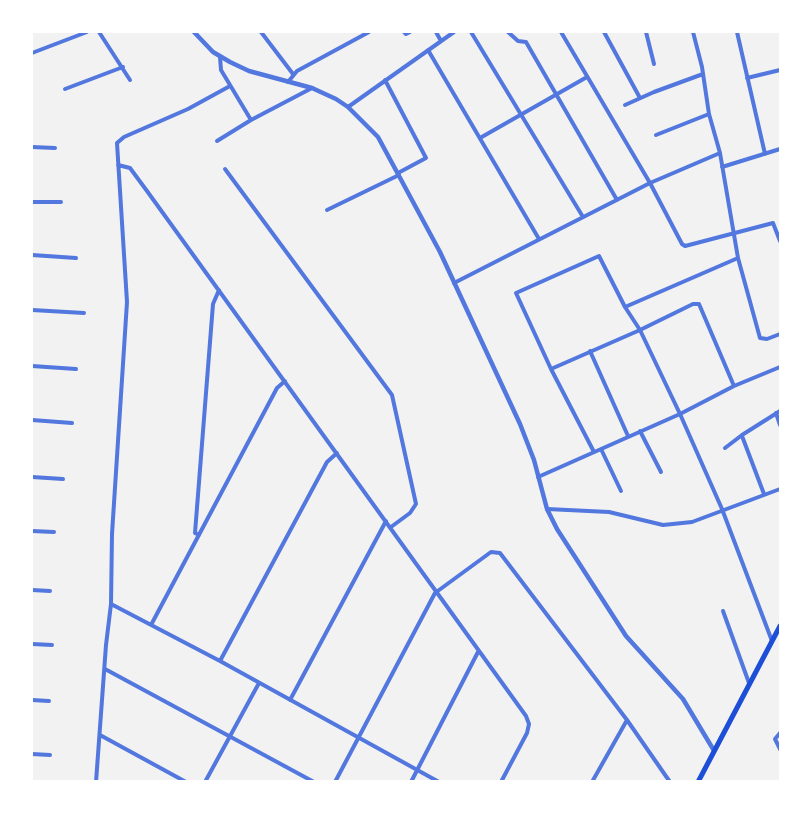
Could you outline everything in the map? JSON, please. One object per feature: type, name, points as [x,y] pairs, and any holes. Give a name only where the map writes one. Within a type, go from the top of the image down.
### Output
[{"type":"main road","points":[[698,782],[713,749],[780,626]]},
{"type":"street","points":[[32,53],[87,32]]},
{"type":"street","points":[[99,32],[130,80]]},
{"type":"street","points":[[194,32],[220,57],[249,71],[312,88],[348,106],[378,137],[435,243],[520,424],[547,509],[556,529],[626,636],[683,699],[713,749]]},
{"type":"street","points":[[261,32],[293,74]]},
{"type":"street","points":[[288,82],[293,74],[369,32]]},
{"type":"street","points":[[404,32],[406,34],[410,32]]},
{"type":"street","points":[[436,32],[441,40]]},
{"type":"street","points":[[348,106],[454,32]]},
{"type":"street","points":[[471,32],[583,217]]},
{"type":"street","points":[[508,32],[518,41],[526,42],[617,200]]},
{"type":"street","points":[[561,32],[685,246],[773,223],[780,241]]},
{"type":"street","points":[[604,32],[640,98]]},
{"type":"street","points":[[646,32],[654,64]]},
{"type":"street","points":[[693,32],[709,114],[720,153],[738,258],[760,338],[767,339],[780,334]]},
{"type":"street","points":[[737,32],[765,154]]},
{"type":"street","points":[[428,50],[539,239]]},
{"type":"street","points":[[220,57],[221,70],[251,120]]},
{"type":"street","points":[[65,89],[123,67]]},
{"type":"street","points":[[747,78],[780,70]]},
{"type":"street","points":[[625,105],[703,74]]},
{"type":"street","points":[[480,138],[587,77]]},
{"type":"street","points":[[327,210],[426,158],[385,80]]},
{"type":"street","points":[[96,782],[111,604],[112,534],[127,303],[117,146],[120,140],[188,109],[230,86]]},
{"type":"street","points":[[217,141],[312,88]]},
{"type":"street","points":[[656,135],[709,114]]},
{"type":"street","points":[[32,147],[55,148]]},
{"type":"street","points":[[722,167],[780,149]]},
{"type":"street","points":[[454,283],[650,183],[720,153]]},
{"type":"street","points":[[118,165],[130,168],[526,717],[529,724],[527,733],[501,782]]},
{"type":"street","points":[[225,169],[392,395],[416,504],[410,513],[391,527]]},
{"type":"street","points":[[32,202],[61,202]]},
{"type":"street","points":[[32,255],[76,258]]},
{"type":"street","points":[[594,452],[551,369],[516,293],[599,256],[625,307],[640,330],[680,414],[722,509],[772,641]]},
{"type":"street","points":[[625,307],[738,258]]},
{"type":"street","points":[[199,535],[195,533],[213,304],[219,290]]},
{"type":"street","points":[[551,369],[693,304],[699,304],[734,386]]},
{"type":"street","points":[[32,310],[84,314]]},
{"type":"street","points":[[590,351],[628,436]]},
{"type":"street","points":[[32,366],[76,369]]},
{"type":"street","points":[[538,477],[780,367]]},
{"type":"street","points":[[151,625],[277,388],[285,381]]},
{"type":"street","points":[[725,448],[778,412],[780,425]]},
{"type":"street","points":[[32,420],[72,423]]},
{"type":"street","points":[[640,431],[661,472]]},
{"type":"street","points":[[742,435],[764,494]]},
{"type":"street","points":[[601,448],[621,491]]},
{"type":"street","points":[[220,661],[327,462],[337,453]]},
{"type":"street","points":[[32,477],[63,479]]},
{"type":"street","points":[[547,509],[609,512],[663,525],[692,522],[780,489]]},
{"type":"street","points":[[290,700],[386,520]]},
{"type":"street","points":[[32,531],[54,532]]},
{"type":"street","points":[[334,782],[435,593],[491,552],[500,553],[627,720],[670,782]]},
{"type":"street","points":[[32,590],[50,591]]},
{"type":"street","points":[[111,604],[440,782]]},
{"type":"street","points":[[723,611],[749,683]]},
{"type":"street","points":[[32,644],[52,645]]},
{"type":"street","points":[[411,782],[478,652]]},
{"type":"street","points":[[105,669],[314,782]]},
{"type":"street","points":[[205,782],[259,683]]},
{"type":"street","points":[[32,700],[49,701]]},
{"type":"street","points":[[592,782],[627,720]]},
{"type":"street","points":[[780,733],[775,739],[780,749]]},
{"type":"street","points":[[100,735],[186,782]]},
{"type":"street","points":[[32,754],[50,755]]}]
